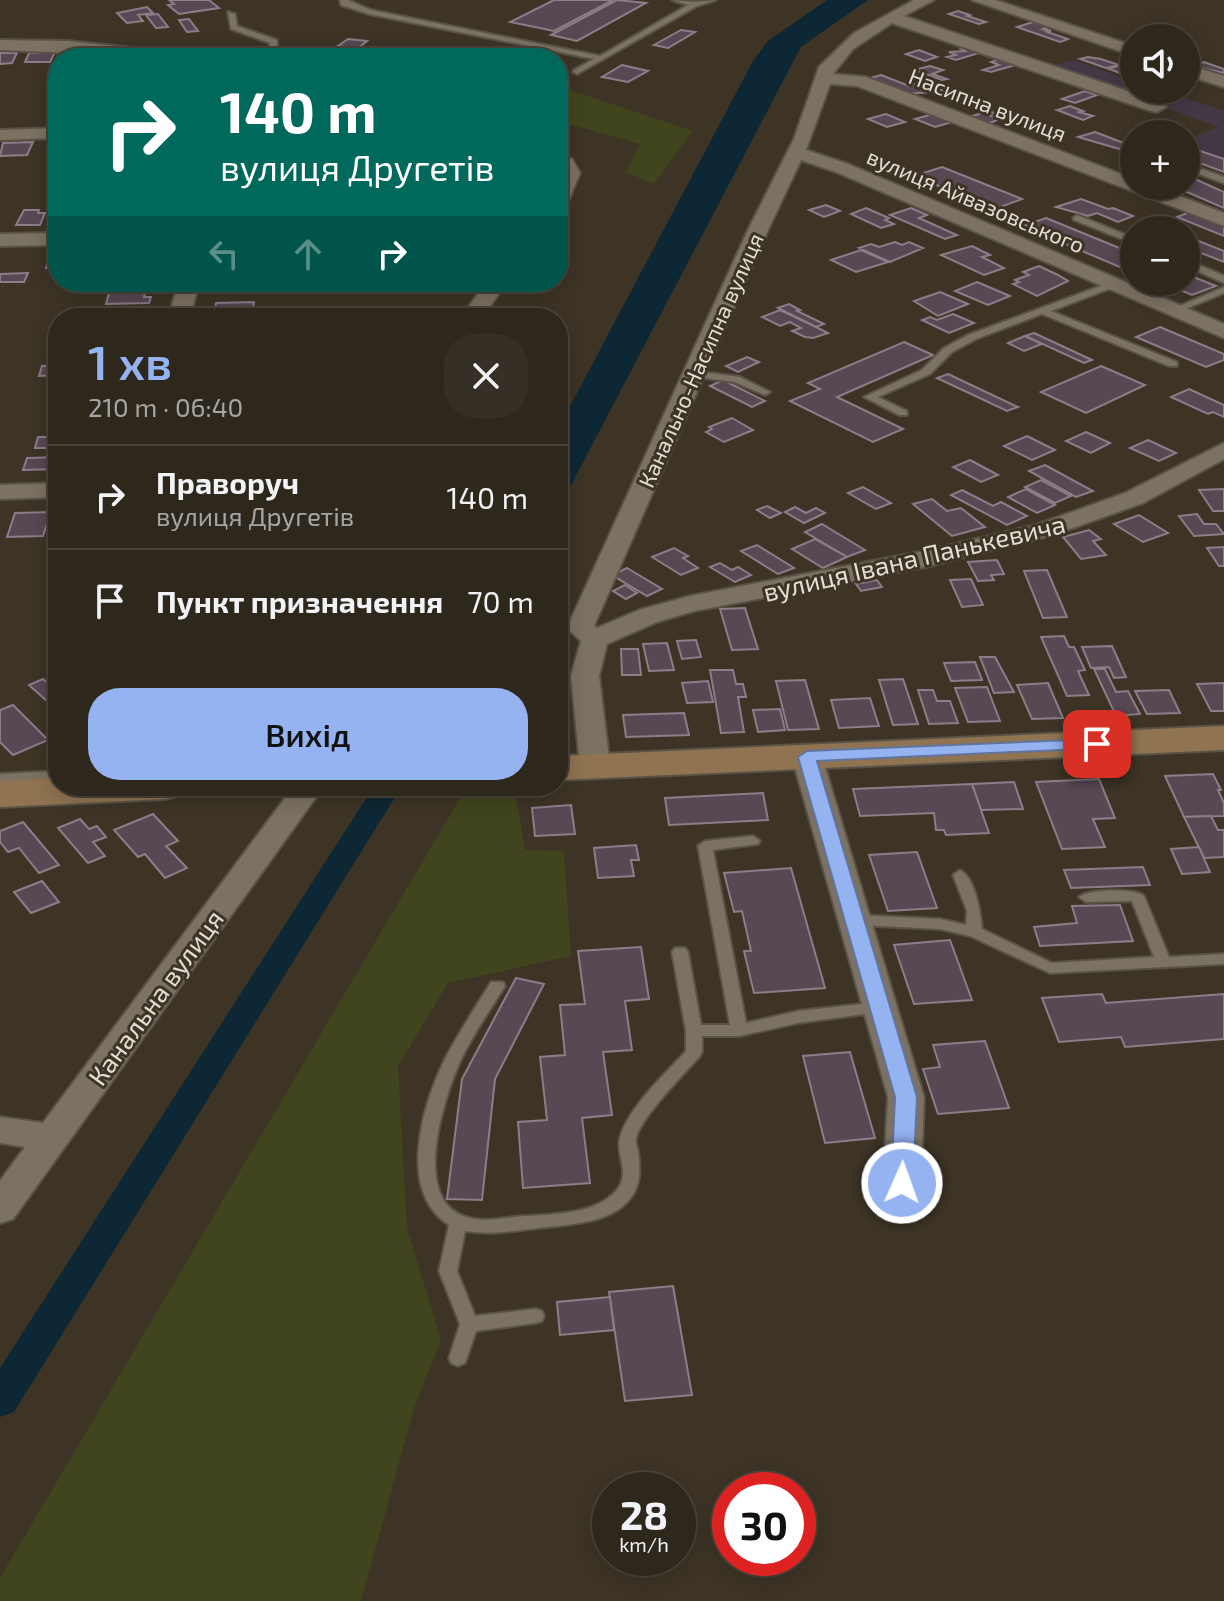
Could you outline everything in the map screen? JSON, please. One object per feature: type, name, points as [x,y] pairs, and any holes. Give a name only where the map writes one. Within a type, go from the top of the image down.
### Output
[{"type":"main road","points":[[576,767],[1224,738]]},
{"type":"main road","points":[[0,794],[48,792]]},
{"type":"street","name":"Канально-Насипна вулиця","points":[[576,767],[585,676],[595,639],[580,628],[693,374],[797,153],[823,78],[835,56],[891,17],[926,0]]},
{"type":"street","points":[[980,0],[1120,46]]},
{"type":"street","points":[[891,17],[1157,107]]},
{"type":"street","points":[[0,45],[87,48]]},
{"type":"street","points":[[1200,74],[1224,82]]},
{"type":"street","name":"Насипна вулиця","points":[[823,78],[860,81],[1120,180]]},
{"type":"street","points":[[0,135],[48,133]]},
{"type":"street","name":"вулиця Айвазовського","points":[[797,153],[842,168],[1224,332]]},
{"type":"street","name":"Насипна вулиця","points":[[1172,200],[1224,220]]},
{"type":"street","points":[[0,240],[48,239]]},
{"type":"street","name":"вулиця Івана Панькевича","points":[[595,639],[648,616],[690,604],[925,559],[1044,530],[1134,498],[1224,450]]},
{"type":"street","points":[[0,492],[48,490]]},
{"type":"street","points":[[807,757],[857,920],[906,1097],[902,1183]]},
{"type":"street","name":"Канальна вулиця","points":[[0,1209],[302,796]]},
{"type":"street","points":[[0,1130],[50,1138]]},
{"type":"lane","points":[[344,0],[344,3],[369,12],[550,48]]},
{"type":"lane","points":[[676,0],[695,4]]},
{"type":"lane","points":[[577,72],[695,4],[712,0]]},
{"type":"lane","points":[[231,14],[234,27],[274,42],[274,48]]},
{"type":"lane","points":[[568,52],[600,58]]},
{"type":"lane","points":[[1200,171],[1224,180]]},
{"type":"lane","points":[[1077,218],[1120,235]]},
{"type":"lane","points":[[1200,269],[1224,280]]},
{"type":"lane","points":[[903,413],[869,397],[926,372],[948,350],[972,337],[1114,284]]},
{"type":"lane","points":[[1175,310],[1224,290]]},
{"type":"lane","points":[[1043,311],[1173,364]]},
{"type":"lane","points":[[693,374],[736,379],[765,392]]},
{"type":"lane","points":[[0,778],[48,776]]},
{"type":"lane","points":[[739,1030],[705,846],[753,841]]},
{"type":"lane","points":[[960,875],[974,911],[974,932]]},
{"type":"lane","points":[[1086,897],[1137,896],[1164,962]]},
{"type":"lane","points":[[857,920],[940,924],[974,932],[1050,968],[1224,959]]},
{"type":"lane","points":[[497,986],[452,1062],[438,1095],[428,1144],[426,1183],[435,1207],[458,1222],[496,1226],[601,1212],[624,1194],[632,1165],[627,1139],[641,1113],[694,1052],[694,1031],[680,952]]},
{"type":"lane","points":[[694,1031],[739,1030],[798,1017],[882,1007]]},
{"type":"lane","points":[[458,1222],[448,1271],[469,1324],[458,1358]]},
{"type":"lane","points":[[469,1324],[535,1316]]},
{"type":"shaded area","points":[[1072,60],[1120,76],[1120,92],[1048,67]]},
{"type":"shaded area","points":[[1200,103],[1224,111],[1224,172],[1200,163],[1200,134],[1219,127],[1153,104]]},
{"type":"green space","points":[[568,89],[693,131],[654,184],[626,172],[640,144],[568,124]]},
{"type":"green space","points":[[461,796],[516,796],[525,850],[564,851],[571,956],[448,983],[398,1066],[407,1228],[441,1340],[415,1405],[361,1601],[0,1601],[0,1578]]},
{"type":"water","points":[[827,0],[868,0],[801,47],[568,491],[568,410],[753,61],[768,41]]},
{"type":"building","points":[[169,0],[209,0],[219,8],[179,14],[168,5],[174,4]]},
{"type":"building","points":[[554,0],[613,0],[554,31],[510,22]]},
{"type":"building","points":[[617,0],[646,3],[577,41],[551,35]]},
{"type":"building","points":[[147,7],[153,13],[138,15],[143,21],[127,23],[117,13]]},
{"type":"building","points":[[958,11],[986,22],[979,24],[949,14]]},
{"type":"building","points":[[158,14],[168,27],[156,28],[146,15]]},
{"type":"building","points":[[189,19],[198,31],[187,32],[179,20]]},
{"type":"building","points":[[1033,22],[1049,27],[1043,29],[1051,31],[1047,32],[1068,39],[1060,42],[1017,27]]},
{"type":"building","points":[[681,30],[695,32],[668,48],[654,45]]},
{"type":"building","points":[[348,39],[367,41],[358,48],[338,46]]},
{"type":"building","points":[[961,49],[979,53],[956,60],[947,57],[956,55],[949,52],[967,51]]},
{"type":"building","points":[[919,50],[937,57],[925,61],[906,54]]},
{"type":"building","points":[[48,52],[48,62],[25,62],[29,53]]},
{"type":"building","points":[[0,53],[17,53],[12,63],[0,64]]},
{"type":"building","points":[[1088,57],[1119,65],[1106,68],[1080,59]]},
{"type":"building","points":[[1000,59],[1015,65],[991,72],[983,70],[999,65],[991,62]]},
{"type":"building","points":[[1200,63],[1224,69],[1224,73],[1200,68]]},
{"type":"building","points":[[622,65],[648,71],[628,82],[602,77]]},
{"type":"building","points":[[1120,65],[1120,73],[1109,69]]},
{"type":"building","points":[[930,66],[943,70],[932,74],[947,79],[914,70]]},
{"type":"building","points":[[881,75],[909,86],[922,82],[945,91],[906,94],[867,79]]},
{"type":"building","points":[[1085,91],[1097,95],[1075,103],[1062,99]]},
{"type":"building","points":[[1070,106],[1093,116],[1083,120],[1057,110]]},
{"type":"building","points":[[989,111],[997,114],[991,116],[1001,119],[986,124],[969,117]]},
{"type":"building","points":[[886,114],[905,122],[887,127],[868,119]]},
{"type":"building","points":[[933,114],[952,122],[935,127],[915,119]]},
{"type":"building","points":[[1095,132],[1120,142],[1120,149],[1078,137]]},
{"type":"building","points":[[33,142],[27,155],[0,156],[3,143]]},
{"type":"building","points":[[1200,151],[1224,159],[1224,172],[1200,163]]},
{"type":"building","points":[[942,167],[1022,199],[995,209],[914,176]]},
{"type":"building","points":[[1200,181],[1224,192],[1224,208],[1200,198]]},
{"type":"building","points":[[1081,199],[1133,216],[1120,216],[1118,222],[1097,213],[1088,216],[1056,207]]},
{"type":"building","points":[[826,205],[840,211],[824,217],[809,210]]},
{"type":"building","points":[[866,208],[889,218],[885,220],[894,224],[881,228],[851,214]]},
{"type":"building","points":[[911,208],[927,215],[919,218],[957,235],[945,239],[890,215]]},
{"type":"building","points":[[24,210],[45,213],[40,225],[16,225]]},
{"type":"building","points":[[1190,212],[1200,216],[1180,216]]},
{"type":"building","points":[[1200,216],[1224,226],[1224,236],[1200,226]]},
{"type":"building","points":[[1046,218],[1120,248],[1120,267],[1023,226]]},
{"type":"building","points":[[895,242],[902,245],[909,242],[923,248],[890,262],[859,248],[871,244],[879,247]]},
{"type":"building","points":[[1200,242],[1224,251],[1224,262],[1200,253]]},
{"type":"building","points":[[972,246],[990,255],[982,257],[1004,268],[984,275],[941,255]]},
{"type":"building","points":[[861,250],[888,262],[856,272],[831,260]]},
{"type":"building","points":[[1039,266],[1068,281],[1037,296],[1013,284],[1019,282],[1015,280],[1029,275],[1023,272]]},
{"type":"building","points":[[28,273],[24,282],[0,282],[0,274]]},
{"type":"building","points":[[1200,280],[1216,286],[1200,292]]},
{"type":"building","points":[[977,282],[1010,296],[988,305],[955,291]]},
{"type":"building","points":[[109,292],[145,292],[144,297],[151,297],[149,303],[106,304]]},
{"type":"building","points":[[940,292],[968,304],[938,316],[914,301]]},
{"type":"building","points":[[254,302],[253,308],[215,308],[216,303]]},
{"type":"building","points":[[789,304],[824,324],[816,327],[778,308]]},
{"type":"building","points":[[780,310],[828,333],[805,337],[792,331],[801,328],[790,322],[780,326],[762,317]]},
{"type":"building","points":[[953,314],[974,323],[949,333],[922,320],[930,317],[937,320]]},
{"type":"building","points":[[1160,327],[1224,354],[1224,360],[1206,367],[1136,337]]},
{"type":"building","points":[[1034,333],[1092,360],[1084,363],[1025,336]]},
{"type":"building","points":[[1025,336],[1042,344],[1024,351],[1008,343]]},
{"type":"building","points":[[904,342],[933,355],[837,397],[903,429],[873,442],[790,401],[820,389],[808,383]]},
{"type":"building","points":[[747,357],[759,362],[738,372],[726,366]]},
{"type":"building","points":[[42,366],[48,366],[48,376],[39,376]]},
{"type":"building","points":[[1101,366],[1145,385],[1086,413],[1041,392]]},
{"type":"building","points":[[948,374],[1018,407],[1007,411],[937,378]]},
{"type":"building","points":[[723,380],[765,401],[752,407],[710,386]]},
{"type":"building","points":[[1189,389],[1224,405],[1224,417],[1213,412],[1208,414],[1171,397]]},
{"type":"building","points":[[732,418],[753,430],[724,442],[706,432],[712,429],[709,427]]},
{"type":"building","points":[[1086,432],[1110,443],[1091,453],[1066,441]]},
{"type":"building","points":[[1027,436],[1055,450],[1032,460],[1004,446]]},
{"type":"building","points":[[38,437],[48,437],[48,448],[35,448]]},
{"type":"building","points":[[1148,440],[1176,453],[1159,461],[1130,448]]},
{"type":"building","points":[[48,457],[48,469],[23,470],[27,458]]},
{"type":"building","points":[[970,460],[998,475],[981,482],[953,467]]},
{"type":"building","points":[[1045,465],[1093,491],[1076,497],[1029,471]]},
{"type":"building","points":[[1041,480],[1071,496],[1055,503],[1025,487]]},
{"type":"building","points":[[863,487],[891,503],[876,509],[848,493]]},
{"type":"building","points":[[1026,489],[1055,505],[1037,513],[1008,497]]},
{"type":"building","points":[[1224,489],[1224,511],[1213,511],[1199,490]]},
{"type":"building","points":[[962,490],[993,506],[1001,502],[1027,516],[1007,525],[951,495]]},
{"type":"building","points":[[932,499],[947,511],[961,508],[985,527],[952,536],[913,504]]},
{"type":"building","points":[[767,506],[781,513],[770,518],[757,510]]},
{"type":"building","points":[[795,507],[806,513],[816,508],[825,513],[804,523],[785,512]]},
{"type":"building","points":[[48,512],[43,536],[7,537],[15,513]]},
{"type":"building","points":[[1197,514],[1204,524],[1216,524],[1224,534],[1194,536],[1179,516]]},
{"type":"building","points":[[1139,515],[1168,533],[1143,542],[1114,524]]},
{"type":"building","points":[[822,524],[865,550],[847,557],[805,532]]},
{"type":"building","points":[[1089,530],[1101,539],[1093,541],[1106,555],[1081,559],[1063,537]]},
{"type":"building","points":[[815,539],[847,557],[823,568],[792,549]]},
{"type":"building","points":[[757,545],[794,568],[778,574],[741,551]]},
{"type":"building","points":[[1224,547],[1224,566],[1219,566],[1207,548]]},
{"type":"building","points":[[674,548],[688,556],[683,558],[698,568],[681,575],[652,557]]},
{"type":"building","points":[[997,560],[1004,574],[991,575],[994,580],[978,581],[968,562]]},
{"type":"building","points":[[720,563],[732,570],[738,567],[751,575],[735,582],[710,567]]},
{"type":"building","points":[[627,568],[662,589],[647,596],[612,575]]},
{"type":"building","points":[[1047,570],[1067,617],[1043,618],[1024,571]]},
{"type":"building","points":[[971,579],[983,605],[962,607],[950,580]]},
{"type":"building","points":[[877,580],[882,587],[861,591],[856,584]]},
{"type":"building","points":[[625,585],[637,593],[626,599],[613,591]]},
{"type":"building","points":[[745,608],[758,649],[732,650],[720,609]]},
{"type":"building","points":[[1064,636],[1069,647],[1074,647],[1085,670],[1078,671],[1089,695],[1067,696],[1041,637]]},
{"type":"building","points":[[696,640],[701,657],[682,659],[677,641]]},
{"type":"building","points":[[667,643],[674,670],[649,671],[643,644]]},
{"type":"building","points":[[1112,646],[1126,677],[1114,678],[1109,667],[1091,668],[1082,647]]},
{"type":"building","points":[[621,649],[638,649],[641,675],[622,675]]},
{"type":"building","points":[[980,657],[995,657],[1014,692],[994,693]]},
{"type":"building","points":[[975,662],[982,680],[951,681],[944,663]]},
{"type":"building","points":[[1094,669],[1105,669],[1116,692],[1128,691],[1140,714],[1116,716]]},
{"type":"building","points":[[710,670],[733,670],[736,684],[743,684],[746,697],[738,697],[744,732],[721,733]]},
{"type":"building","points":[[43,679],[48,684],[48,702],[29,685]]},
{"type":"building","points":[[903,679],[918,724],[893,725],[879,680]]},
{"type":"building","points":[[805,680],[819,729],[788,730],[776,681]]},
{"type":"building","points":[[708,681],[713,702],[687,703],[682,683]]},
{"type":"building","points":[[1048,683],[1063,718],[1032,719],[1017,685]]},
{"type":"building","points":[[1224,683],[1224,711],[1211,711],[1197,684]]},
{"type":"building","points":[[987,687],[1000,721],[968,722],[955,688]]},
{"type":"building","points":[[918,690],[933,690],[937,701],[950,701],[958,723],[929,724]]},
{"type":"building","points":[[1169,690],[1180,713],[1147,714],[1135,691]]},
{"type":"building","points":[[870,698],[879,726],[839,728],[831,700]]},
{"type":"building","points":[[13,705],[48,740],[13,755],[0,742],[0,710]]},
{"type":"building","points":[[780,709],[785,730],[758,732],[753,710]]},
{"type":"building","points":[[684,713],[689,735],[626,737],[623,715]]},
{"type":"building","points":[[1213,774],[1221,790],[1218,790],[1224,803],[1224,816],[1184,817],[1165,776]]},
{"type":"building","points":[[1099,779],[1115,818],[1093,819],[1105,847],[1062,849],[1036,782]]},
{"type":"building","points":[[1014,782],[1023,809],[981,810],[972,784]]},
{"type":"building","points":[[972,784],[989,833],[946,835],[944,830],[936,830],[934,813],[860,816],[853,789]]},
{"type":"building","points":[[763,793],[768,820],[669,825],[665,798]]},
{"type":"building","points":[[571,805],[575,834],[535,836],[532,808]]},
{"type":"building","points":[[153,814],[178,841],[166,846],[187,868],[165,878],[145,854],[138,857],[114,830]]},
{"type":"building","points":[[1211,816],[1218,830],[1224,830],[1224,857],[1204,858],[1184,817]]},
{"type":"building","points":[[80,819],[89,829],[97,826],[106,837],[93,842],[105,856],[88,863],[58,828]]},
{"type":"building","points":[[23,822],[59,865],[39,873],[19,848],[8,852],[0,842],[0,831]]},
{"type":"building","points":[[636,845],[639,860],[631,860],[634,876],[598,878],[594,848]]},
{"type":"building","points":[[1199,847],[1210,872],[1182,874],[1171,849]]},
{"type":"building","points":[[917,852],[937,908],[888,911],[869,855]]},
{"type":"building","points":[[1143,867],[1150,885],[1071,888],[1064,870]]},
{"type":"building","points":[[791,868],[825,988],[754,993],[744,951],[751,951],[742,911],[734,912],[724,873]]},
{"type":"building","points":[[42,881],[59,902],[31,913],[14,892]]},
{"type":"building","points":[[1120,905],[1133,941],[1040,946],[1034,927],[1077,923],[1072,906]]},
{"type":"building","points":[[950,940],[972,1000],[914,1004],[894,945]]},
{"type":"building","points":[[641,947],[649,999],[625,1001],[632,1050],[603,1052],[612,1115],[582,1118],[590,1183],[523,1188],[518,1122],[547,1120],[540,1057],[565,1055],[560,1005],[585,1004],[578,951]]},
{"type":"building","points":[[516,978],[544,984],[495,1079],[482,1200],[447,1199],[462,1079]]},
{"type":"building","points":[[1102,994],[1106,1003],[1224,994],[1224,1039],[1125,1047],[1121,1037],[1059,1042],[1042,998]]},
{"type":"building","points":[[985,1041],[1009,1108],[938,1114],[923,1069],[940,1067],[933,1045]]},
{"type":"building","points":[[850,1052],[875,1138],[825,1143],[803,1056]]},
{"type":"building","points":[[673,1286],[692,1395],[625,1401],[609,1292]]},
{"type":"building","points":[[610,1297],[614,1330],[560,1335],[557,1302]]},
{"type":"waterway","points":[[0,1401],[382,796]]},
{"type":"route","points":[[902,1183],[906,1097],[857,920],[807,757],[1097,744]]}]
